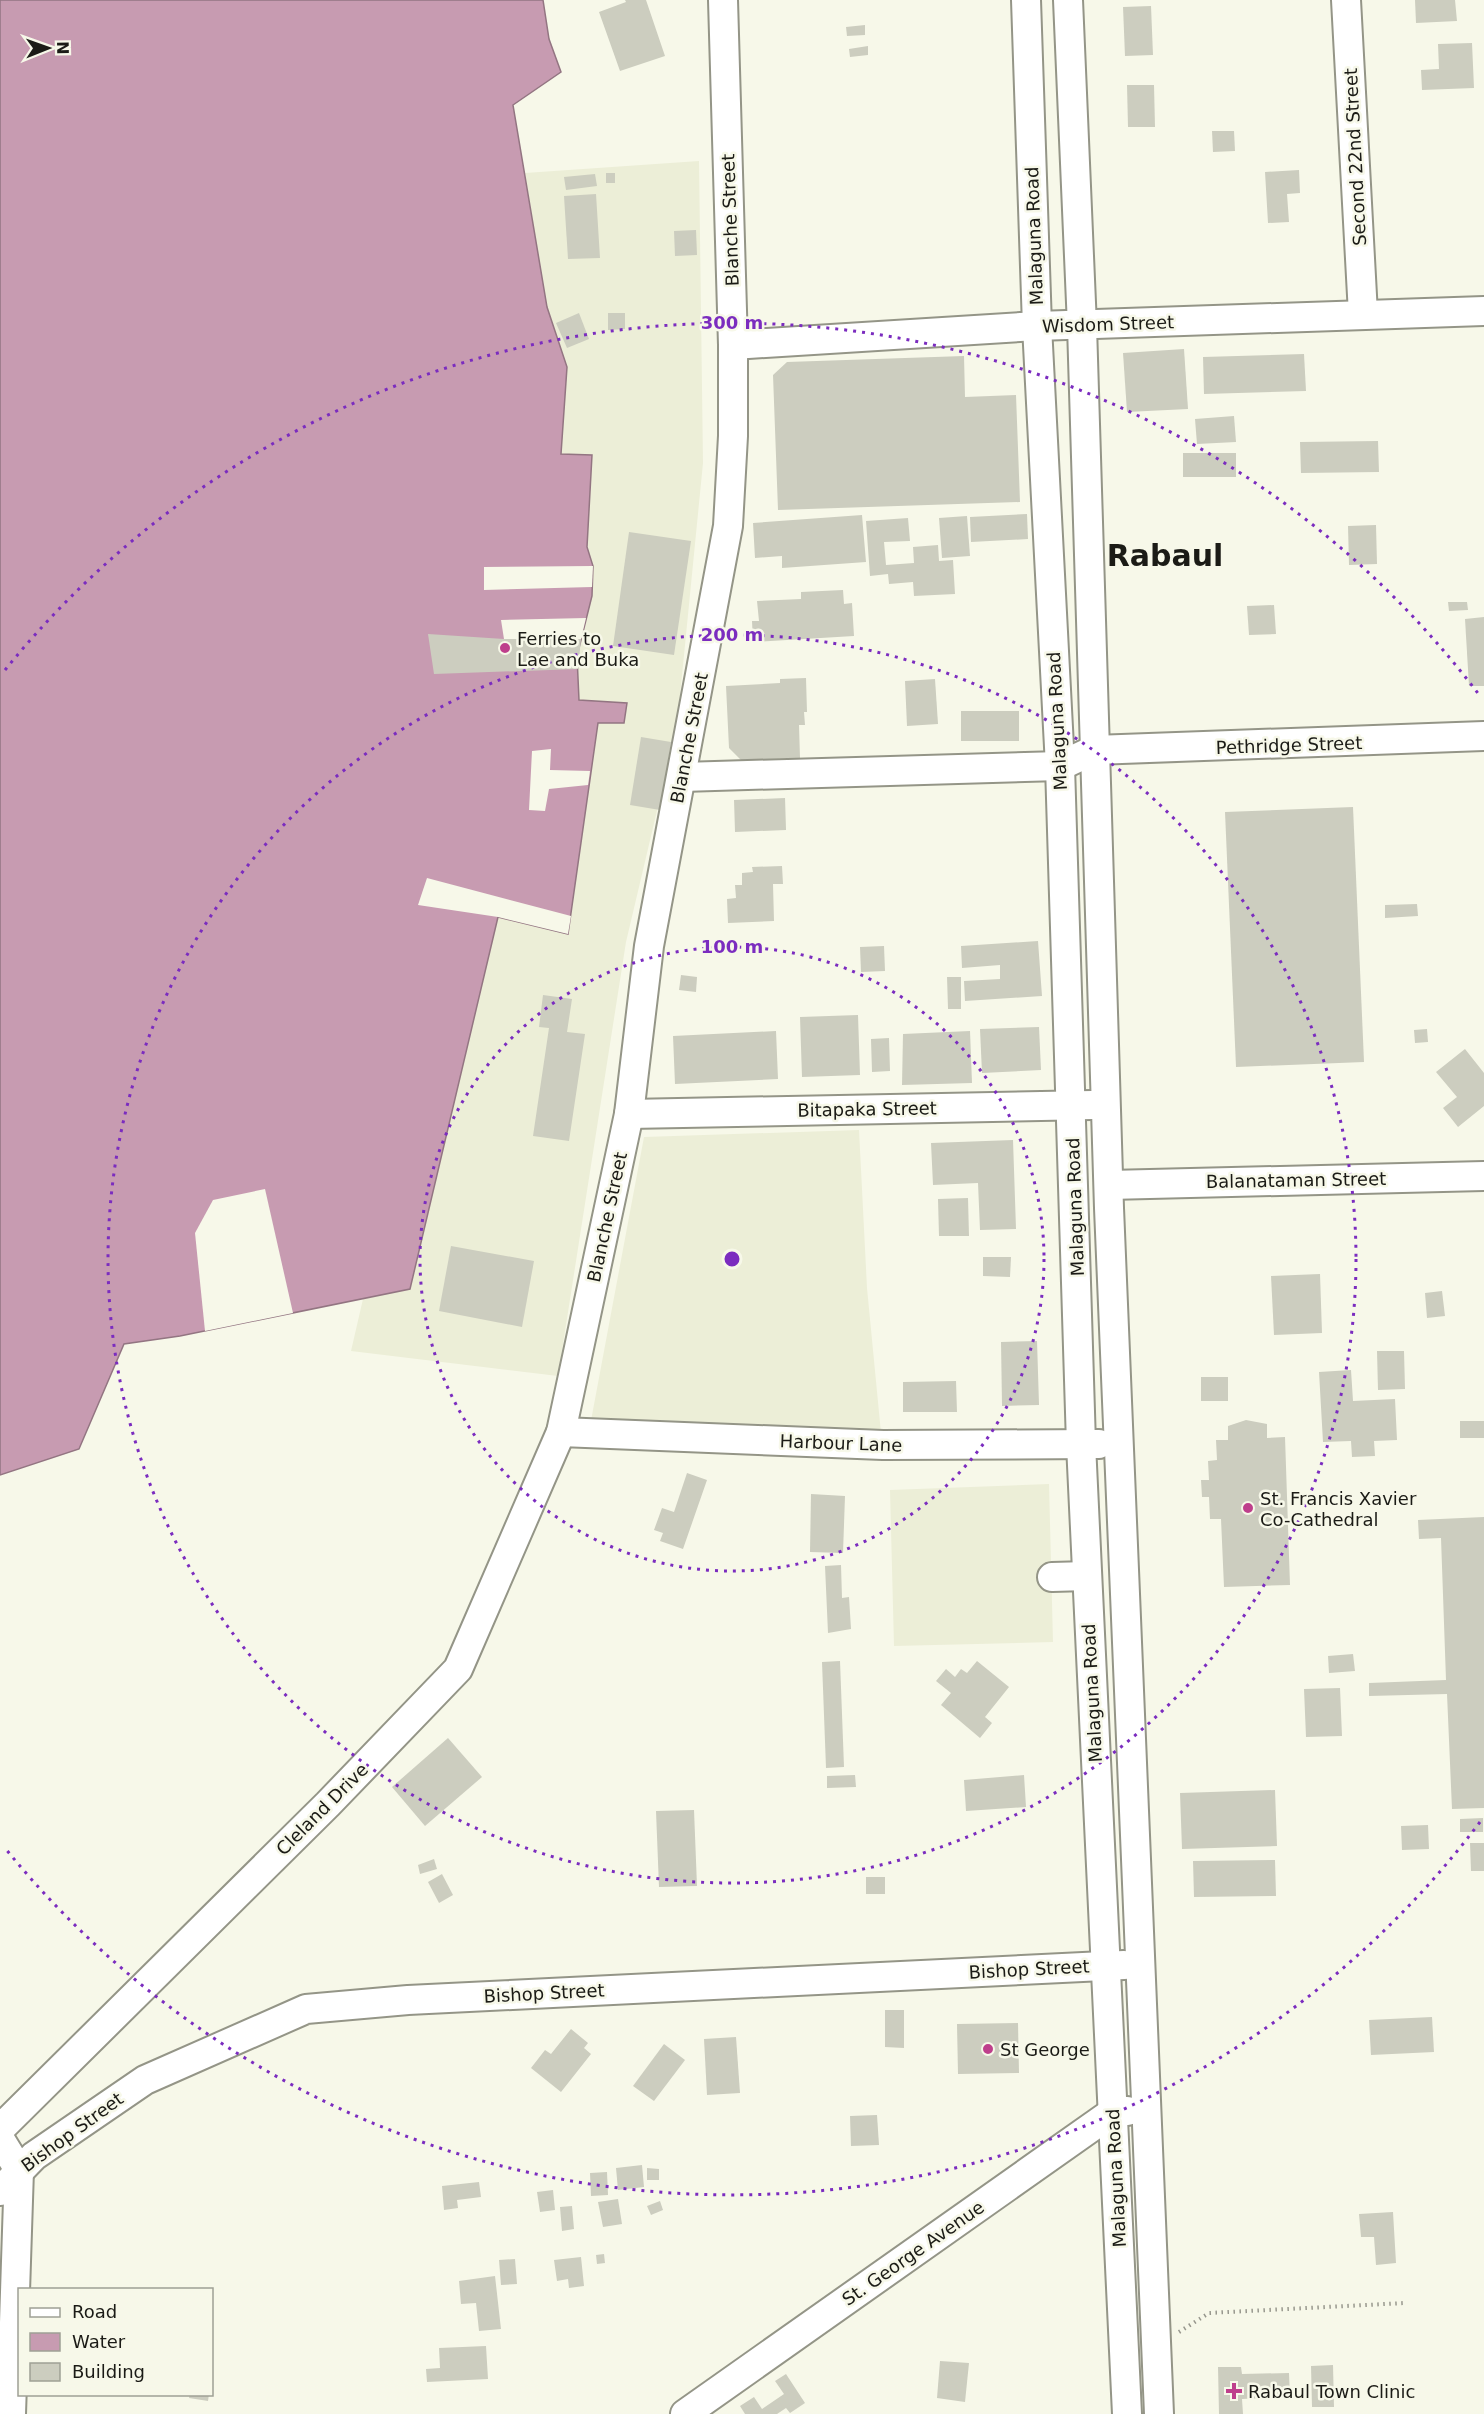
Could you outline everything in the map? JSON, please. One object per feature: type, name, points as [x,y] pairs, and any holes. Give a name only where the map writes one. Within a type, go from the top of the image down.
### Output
[{"type":"street","name":"Blanche Street","points":[[561,1432],[629,1114],[649,946],[728,526],[733,436],[733,345],[723,0]]},
{"type":"street","name":"Malaguna Road","points":[[1026,0],[1037,326],[1060,766],[1081,1444],[1127,2414]]},
{"type":"street","name":"Malaguna Road","points":[[1068,0],[1082,326],[1109,1185],[1159,2414]]},
{"type":"street","name":"Second 22nd Street","points":[[1346,0],[1363,314]]},
{"type":"street","name":"Wisdom Street","points":[[733,345],[1037,326],[1484,311]]},
{"type":"street","name":"Pethridge Street","points":[[1094,750],[1484,736]]},
{"type":"street","points":[[682,777],[1060,766],[1094,750]]},
{"type":"street","name":"Bitapaka Street","points":[[629,1114],[1106,1104]]},
{"type":"street","name":"Balanataman Street","points":[[1109,1185],[1484,1176]]},
{"type":"street","name":"Harbour Lane","points":[[561,1432],[883,1445],[1120,1445]]},
{"type":"street","name":"Cleland Drive","points":[[0,2129],[328,1804],[458,1669],[561,1432]]},
{"type":"street","points":[[1052,1577],[1087,1576]]},
{"type":"street","name":"Bishop Street","points":[[0,2191],[34,2156],[144,2080],[306,2009],[408,2000],[1141,1964]]},
{"type":"street","points":[[1113,2112],[1148,2110]]},
{"type":"street","name":"St. George Avenue","points":[[685,2414],[1113,2112]]},
{"type":"street","points":[[0,2139],[19,2170],[11,2414]]},
{"type":"path","points":[[1156,2347],[1209,2313],[1405,2303]]},
{"type":"shaded area","points":[[699,161],[703,463],[677,726],[626,942],[558,1376],[351,1351],[363,1299],[410,1289],[498,917],[568,934],[598,722],[624,723],[627,703],[579,700],[577,656],[592,596],[593,566],[587,547],[592,455],[561,455],[567,367],[547,308],[525,173]]},
{"type":"shaded area","points":[[859,1130],[867,1288],[881,1433],[590,1426],[644,1137]]},
{"type":"shaded area","points":[[1049,1484],[1053,1642],[894,1646],[890,1490]]},
{"type":"water","points":[[0,0],[543,0],[549,39],[561,72],[513,105],[547,307],[567,367],[561,454],[592,455],[587,547],[593,566],[592,596],[577,656],[579,700],[627,703],[624,723],[598,723],[568,934],[498,917],[410,1289],[180,1336],[124,1344],[79,1449],[0,1475]]},
{"type":"pier","points":[[593,566],[592,587],[484,590],[484,567]]},
{"type":"pier","points":[[586,618],[581,639],[504,639],[501,620]]},
{"type":"pier","points":[[551,749],[550,770],[590,771],[588,785],[549,789],[545,811],[529,810],[532,751]]},
{"type":"pier","points":[[427,878],[571,916],[568,934],[498,917],[418,905]]},
{"type":"pier","points":[[265,1189],[293,1313],[205,1331],[195,1233],[213,1200]]},
{"type":"building","points":[[625,0],[646,0],[665,56],[620,71],[599,12],[626,2]]},
{"type":"building","points":[[1415,0],[1455,0],[1457,21],[1416,23]]},
{"type":"building","points":[[1151,6],[1153,55],[1125,56],[1123,7]]},
{"type":"building","points":[[865,25],[865,35],[847,36],[846,27]]},
{"type":"building","points":[[1472,43],[1474,88],[1422,90],[1421,70],[1439,69],[1438,44]]},
{"type":"building","points":[[868,46],[868,55],[850,57],[849,49]]},
{"type":"building","points":[[1127,85],[1154,85],[1155,127],[1128,127]]},
{"type":"building","points":[[1212,131],[1234,131],[1235,151],[1213,152]]},
{"type":"building","points":[[1299,170],[1300,193],[1287,194],[1289,222],[1268,223],[1265,172]]},
{"type":"building","points":[[606,173],[615,173],[615,183],[606,183]]},
{"type":"building","points":[[595,174],[597,186],[566,190],[564,177]]},
{"type":"building","points":[[596,194],[600,258],[568,259],[564,196]]},
{"type":"building","points":[[696,230],[697,255],[675,256],[674,231]]},
{"type":"building","points":[[579,313],[589,339],[567,348],[556,323]]},
{"type":"building","points":[[608,313],[625,313],[625,329],[608,330]]},
{"type":"building","points":[[1184,349],[1188,409],[1127,412],[1123,353]]},
{"type":"building","points":[[1304,354],[1306,391],[1204,394],[1203,357]]},
{"type":"building","points":[[964,356],[965,397],[1016,395],[1020,502],[778,510],[773,375],[787,362]]},
{"type":"building","points":[[1234,416],[1236,442],[1197,444],[1195,419]]},
{"type":"building","points":[[1378,441],[1379,472],[1301,473],[1300,442]]},
{"type":"building","points":[[1183,453],[1236,453],[1236,477],[1183,477]]},
{"type":"building","points":[[1027,514],[1028,539],[971,542],[970,517]]},
{"type":"building","points":[[862,515],[866,562],[782,568],[782,556],[755,558],[753,523]]},
{"type":"building","points":[[967,516],[970,556],[942,558],[939,518]]},
{"type":"building","points":[[908,518],[910,541],[884,542],[886,565],[914,563],[913,547],[938,545],[939,561],[953,560],[955,594],[914,596],[913,582],[889,584],[888,574],[870,576],[866,521]]},
{"type":"building","points":[[1376,525],[1377,564],[1349,565],[1348,526]]},
{"type":"building","points":[[629,532],[691,541],[674,655],[613,646]]},
{"type":"building","points":[[843,590],[844,604],[852,603],[854,636],[753,642],[752,621],[759,621],[757,601],[801,599],[801,592]]},
{"type":"building","points":[[1448,602],[1467,602],[1468,610],[1449,611]]},
{"type":"building","points":[[1274,605],[1276,634],[1249,635],[1247,606]]},
{"type":"building","points":[[1484,617],[1484,686],[1469,686],[1465,619]]},
{"type":"building","name":"Ferries to Lae and Buka","points":[[428,634],[504,639],[581,639],[578,669],[434,674]]},
{"type":"building","points":[[806,678],[807,712],[804,712],[805,725],[799,725],[800,758],[741,760],[729,748],[726,686],[780,683],[780,679]]},
{"type":"building","points":[[935,679],[938,724],[907,726],[905,681]]},
{"type":"building","points":[[961,711],[1019,711],[1019,741],[961,741]]},
{"type":"building","points":[[641,737],[671,742],[660,810],[630,805]]},
{"type":"building","points":[[785,798],[786,830],[735,832],[734,800]]},
{"type":"building","points":[[1353,807],[1364,1062],[1236,1067],[1225,812]]},
{"type":"building","points":[[782,866],[783,884],[773,884],[774,921],[728,923],[727,899],[736,898],[735,885],[742,885],[742,873],[753,872],[752,867]]},
{"type":"building","points":[[1417,904],[1418,916],[1385,918],[1385,905]]},
{"type":"building","points":[[1038,941],[1042,996],[965,1001],[964,981],[1000,979],[1000,965],[962,968],[961,946]]},
{"type":"building","points":[[884,946],[885,971],[861,972],[860,947]]},
{"type":"building","points":[[681,975],[697,977],[696,992],[679,990]]},
{"type":"building","points":[[947,977],[961,977],[961,1009],[948,1009]]},
{"type":"building","points":[[543,995],[572,999],[567,1032],[585,1034],[569,1141],[533,1136],[549,1028],[539,1027]]},
{"type":"building","points":[[858,1015],[860,1075],[802,1077],[800,1017]]},
{"type":"building","points":[[1039,1027],[1041,1070],[982,1073],[980,1029]]},
{"type":"building","points":[[1427,1029],[1428,1042],[1415,1043],[1414,1030]]},
{"type":"building","points":[[776,1031],[778,1079],[675,1084],[673,1036]]},
{"type":"building","points":[[970,1031],[972,1083],[902,1085],[903,1034]]},
{"type":"building","points":[[889,1038],[890,1071],[872,1072],[871,1039]]},
{"type":"building","points":[[1465,1049],[1484,1073],[1484,1106],[1458,1127],[1443,1108],[1457,1097],[1436,1072]]},
{"type":"building","points":[[1013,1140],[1016,1229],[980,1230],[978,1183],[933,1185],[931,1143]]},
{"type":"building","points":[[968,1198],[969,1236],[939,1236],[938,1199]]},
{"type":"building","points":[[451,1246],[534,1261],[522,1327],[439,1311]]},
{"type":"building","points":[[983,1257],[1011,1257],[1010,1277],[983,1276]]},
{"type":"building","points":[[1320,1274],[1322,1333],[1274,1335],[1271,1276]]},
{"type":"building","points":[[1442,1291],[1445,1316],[1427,1318],[1425,1293]]},
{"type":"building","points":[[1037,1341],[1039,1405],[1002,1406],[1001,1342]]},
{"type":"building","points":[[1377,1351],[1404,1351],[1405,1389],[1378,1390]]},
{"type":"building","points":[[1351,1370],[1353,1401],[1395,1399],[1397,1440],[1374,1441],[1375,1456],[1352,1457],[1351,1441],[1323,1442],[1319,1372]]},
{"type":"building","points":[[1201,1377],[1228,1377],[1228,1401],[1201,1401]]},
{"type":"building","points":[[956,1381],[957,1412],[903,1412],[903,1382]]},
{"type":"building","name":"St. Francis Xavier Co-Cathedral","points":[[1246,1420],[1267,1424],[1267,1438],[1285,1437],[1290,1585],[1224,1587],[1221,1519],[1210,1519],[1209,1497],[1202,1497],[1201,1480],[1209,1480],[1208,1461],[1217,1460],[1216,1440],[1228,1440],[1228,1426]]},
{"type":"building","points":[[1460,1421],[1484,1421],[1484,1438],[1460,1438]]},
{"type":"building","points":[[687,1473],[707,1480],[683,1549],[660,1541],[663,1533],[654,1530],[662,1508],[674,1512]]},
{"type":"building","points":[[811,1494],[845,1496],[843,1553],[810,1552]]},
{"type":"building","points":[[1484,1517],[1484,1808],[1452,1809],[1447,1694],[1369,1696],[1369,1683],[1446,1680],[1441,1538],[1419,1539],[1418,1520]]},
{"type":"building","points":[[841,1565],[842,1598],[849,1597],[851,1629],[828,1633],[825,1566]]},
{"type":"building","points":[[1353,1654],[1355,1671],[1329,1673],[1328,1656]]},
{"type":"building","points":[[840,1661],[844,1767],[826,1768],[822,1662]]},
{"type":"building","points":[[977,1661],[1009,1687],[985,1717],[992,1723],[980,1738],[941,1705],[951,1693],[936,1681],[946,1669],[955,1677],[961,1669],[967,1673]]},
{"type":"building","points":[[1340,1688],[1342,1736],[1306,1737],[1304,1689]]},
{"type":"building","points":[[448,1738],[482,1777],[425,1826],[392,1787]]},
{"type":"building","points":[[855,1775],[856,1787],[827,1788],[827,1776]]},
{"type":"building","points":[[1024,1775],[1026,1807],[966,1811],[964,1780]]},
{"type":"building","points":[[1275,1790],[1277,1846],[1182,1849],[1180,1793]]},
{"type":"building","points":[[694,1810],[697,1886],[659,1887],[656,1811]]},
{"type":"building","points":[[1483,1818],[1483,1832],[1460,1832],[1460,1819]]},
{"type":"building","points":[[1428,1825],[1429,1849],[1402,1850],[1401,1826]]},
{"type":"building","points":[[1470,1843],[1484,1843],[1484,1871],[1471,1871]]},
{"type":"building","points":[[434,1859],[437,1869],[420,1874],[418,1865]]},
{"type":"building","points":[[1275,1860],[1276,1896],[1194,1897],[1193,1861]]},
{"type":"building","points":[[442,1874],[453,1895],[439,1903],[428,1882]]},
{"type":"building","points":[[866,1877],[885,1877],[885,1894],[866,1894]]},
{"type":"building","points":[[885,2010],[904,2010],[904,2048],[885,2047]]},
{"type":"building","points":[[1432,2017],[1434,2052],[1371,2055],[1369,2020]]},
{"type":"building","name":"St George","points":[[1018,2023],[1019,2073],[958,2074],[957,2024]]},
{"type":"building","points":[[571,2029],[588,2043],[584,2048],[591,2054],[561,2092],[531,2068],[545,2050],[551,2054]]},
{"type":"building","points":[[736,2037],[740,2093],[707,2095],[704,2039]]},
{"type":"building","points":[[664,2044],[685,2060],[654,2101],[633,2086]]},
{"type":"building","points":[[877,2115],[879,2145],[851,2146],[850,2116]]},
{"type":"building","points":[[642,2165],[644,2187],[618,2190],[616,2168]]},
{"type":"building","points":[[647,2168],[659,2169],[659,2180],[647,2180]]},
{"type":"building","points":[[607,2172],[608,2195],[591,2196],[590,2173]]},
{"type":"building","points":[[479,2182],[481,2197],[457,2200],[458,2208],[444,2210],[442,2186]]},
{"type":"building","points":[[553,2190],[555,2210],[540,2212],[537,2192]]},
{"type":"building","points":[[618,2199],[622,2224],[603,2227],[598,2202]]},
{"type":"building","points":[[660,2201],[663,2210],[651,2215],[647,2206]]},
{"type":"building","points":[[572,2206],[574,2229],[562,2231],[560,2207]]},
{"type":"building","points":[[1393,2212],[1396,2263],[1376,2265],[1374,2237],[1361,2237],[1359,2214]]},
{"type":"building","points":[[604,2254],[605,2263],[597,2264],[596,2255]]},
{"type":"building","points":[[581,2257],[584,2286],[569,2288],[568,2279],[557,2281],[554,2260]]},
{"type":"building","points":[[515,2259],[517,2284],[501,2285],[499,2260]]},
{"type":"building","points":[[495,2276],[501,2329],[479,2331],[476,2303],[461,2304],[459,2281]]},
{"type":"building","points":[[486,2346],[488,2379],[427,2382],[426,2369],[440,2368],[439,2348]]},
{"type":"building","points":[[940,2361],[969,2363],[965,2402],[937,2398]]},
{"type":"building","points":[[1333,2365],[1334,2407],[1312,2407],[1311,2366]]},
{"type":"building","points":[[1218,2367],[1241,2367],[1242,2374],[1289,2373],[1290,2397],[1242,2399],[1243,2414],[1219,2414]]},
{"type":"building","points":[[786,2374],[805,2403],[790,2413],[786,2408],[777,2414],[745,2414],[740,2406],[754,2397],[762,2409],[784,2394],[775,2381]]},
{"type":"building","points":[[190,2396],[209,2396],[208,2401],[189,2398]]},
{"type":"place","name":"Ferries to Lae and Buka","points":[[505,648]]},
{"type":"place","name":"St. Francis Xavier Co-Cathedral","points":[[1248,1508]]},
{"type":"place","name":"St George","points":[[988,2049]]},
{"type":"place","name":"Rabaul Town Clinic","points":[[1234,2391]]},
{"type":"district","name":"Rabaul","points":[[1165,555]]}]
